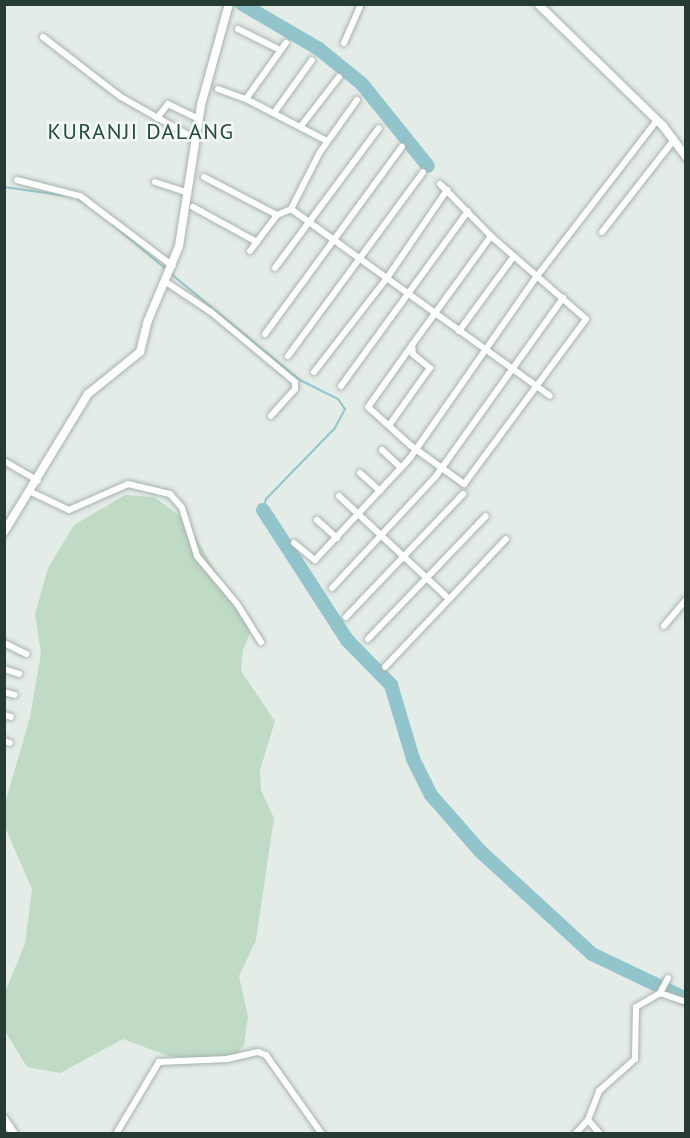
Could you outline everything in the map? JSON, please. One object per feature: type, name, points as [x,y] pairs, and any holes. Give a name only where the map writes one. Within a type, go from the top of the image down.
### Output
[{"type":"street","points":[[4,532],[38,481],[88,394],[138,355],[147,323],[170,273],[188,193],[199,119],[229,4]]},
{"type":"street","points":[[344,44],[361,4]]},
{"type":"street","points":[[538,4],[657,120],[686,157]]},
{"type":"street","points":[[238,28],[280,50]]},
{"type":"street","points":[[43,37],[121,97],[197,140]]},
{"type":"street","points":[[246,99],[286,43]]},
{"type":"street","points":[[274,113],[312,60]]},
{"type":"street","points":[[301,126],[339,76]]},
{"type":"street","points":[[218,89],[246,99],[327,141]]},
{"type":"street","points":[[250,251],[277,215],[291,209],[327,141],[357,100]]},
{"type":"street","points":[[158,118],[168,104],[199,119]]},
{"type":"street","points":[[294,543],[315,560],[401,468],[537,276],[657,120]]},
{"type":"street","points":[[275,268],[379,128]]},
{"type":"street","points":[[602,232],[674,140]]},
{"type":"street","points":[[265,334],[402,147]]},
{"type":"street","points":[[288,356],[423,172]]},
{"type":"street","points":[[204,177],[277,215]]},
{"type":"street","points":[[17,180],[80,196],[170,273],[211,312],[295,382],[295,389],[271,417]]},
{"type":"street","points":[[155,182],[188,193]]},
{"type":"street","points":[[440,184],[491,236],[586,319],[465,483],[414,448],[390,424],[368,407],[491,236]]},
{"type":"street","points":[[314,372],[387,278],[447,190]]},
{"type":"street","points":[[193,207],[257,242]]},
{"type":"street","points":[[291,209],[550,396]]},
{"type":"street","points":[[341,386],[410,294],[468,211]]},
{"type":"street","points":[[459,331],[514,256]]},
{"type":"street","points":[[332,588],[440,468],[563,297]]},
{"type":"street","points":[[390,424],[430,368],[411,348]]},
{"type":"street","points":[[382,450],[401,468]]},
{"type":"street","points":[[4,461],[38,481]]},
{"type":"street","points":[[360,473],[381,491]]},
{"type":"street","points":[[31,492],[69,510],[128,484],[170,494],[182,508],[197,556],[237,604],[261,642]]},
{"type":"street","points":[[346,618],[463,494]]},
{"type":"street","points":[[339,496],[448,598]]},
{"type":"street","points":[[368,639],[486,516]]},
{"type":"street","points":[[317,520],[337,538]]},
{"type":"street","points":[[385,667],[506,539]]},
{"type":"street","points":[[664,626],[686,600]]},
{"type":"street","points":[[4,643],[27,654]]},
{"type":"street","points":[[4,669],[19,674]]},
{"type":"street","points":[[4,692],[15,695]]},
{"type":"street","points":[[575,1134],[588,1120],[599,1090],[636,1056],[636,1007],[661,992],[668,978]]},
{"type":"street","points":[[661,992],[686,1002]]},
{"type":"street","points":[[116,1134],[159,1062],[227,1059],[258,1052],[266,1055],[322,1134]]},
{"type":"street","points":[[4,1119],[14,1134]]},
{"type":"street","points":[[588,1120],[600,1134]]},
{"type":"green space","points":[[125,495],[154,497],[186,521],[251,631],[243,650],[241,671],[275,721],[260,770],[261,790],[274,818],[256,940],[239,976],[248,1017],[244,1045],[234,1057],[171,1057],[123,1039],[60,1073],[27,1067],[5,1031],[5,992],[25,944],[32,889],[5,827],[6,800],[30,717],[41,653],[35,614],[48,568],[74,525]]},
{"type":"waterway","points":[[242,4],[319,49],[362,84],[428,166]]},
{"type":"waterway","points":[[4,187],[75,197],[87,205]]},
{"type":"waterway","points":[[113,225],[166,269]]},
{"type":"waterway","points":[[170,273],[300,380],[338,399],[345,409],[335,428],[266,499],[263,510]]},
{"type":"waterway","points":[[263,510],[347,640],[391,685],[413,759],[431,795],[480,851],[592,954],[686,999]]},
{"type":"district","name":"KURANJI DALANG","points":[[141,132]]}]
